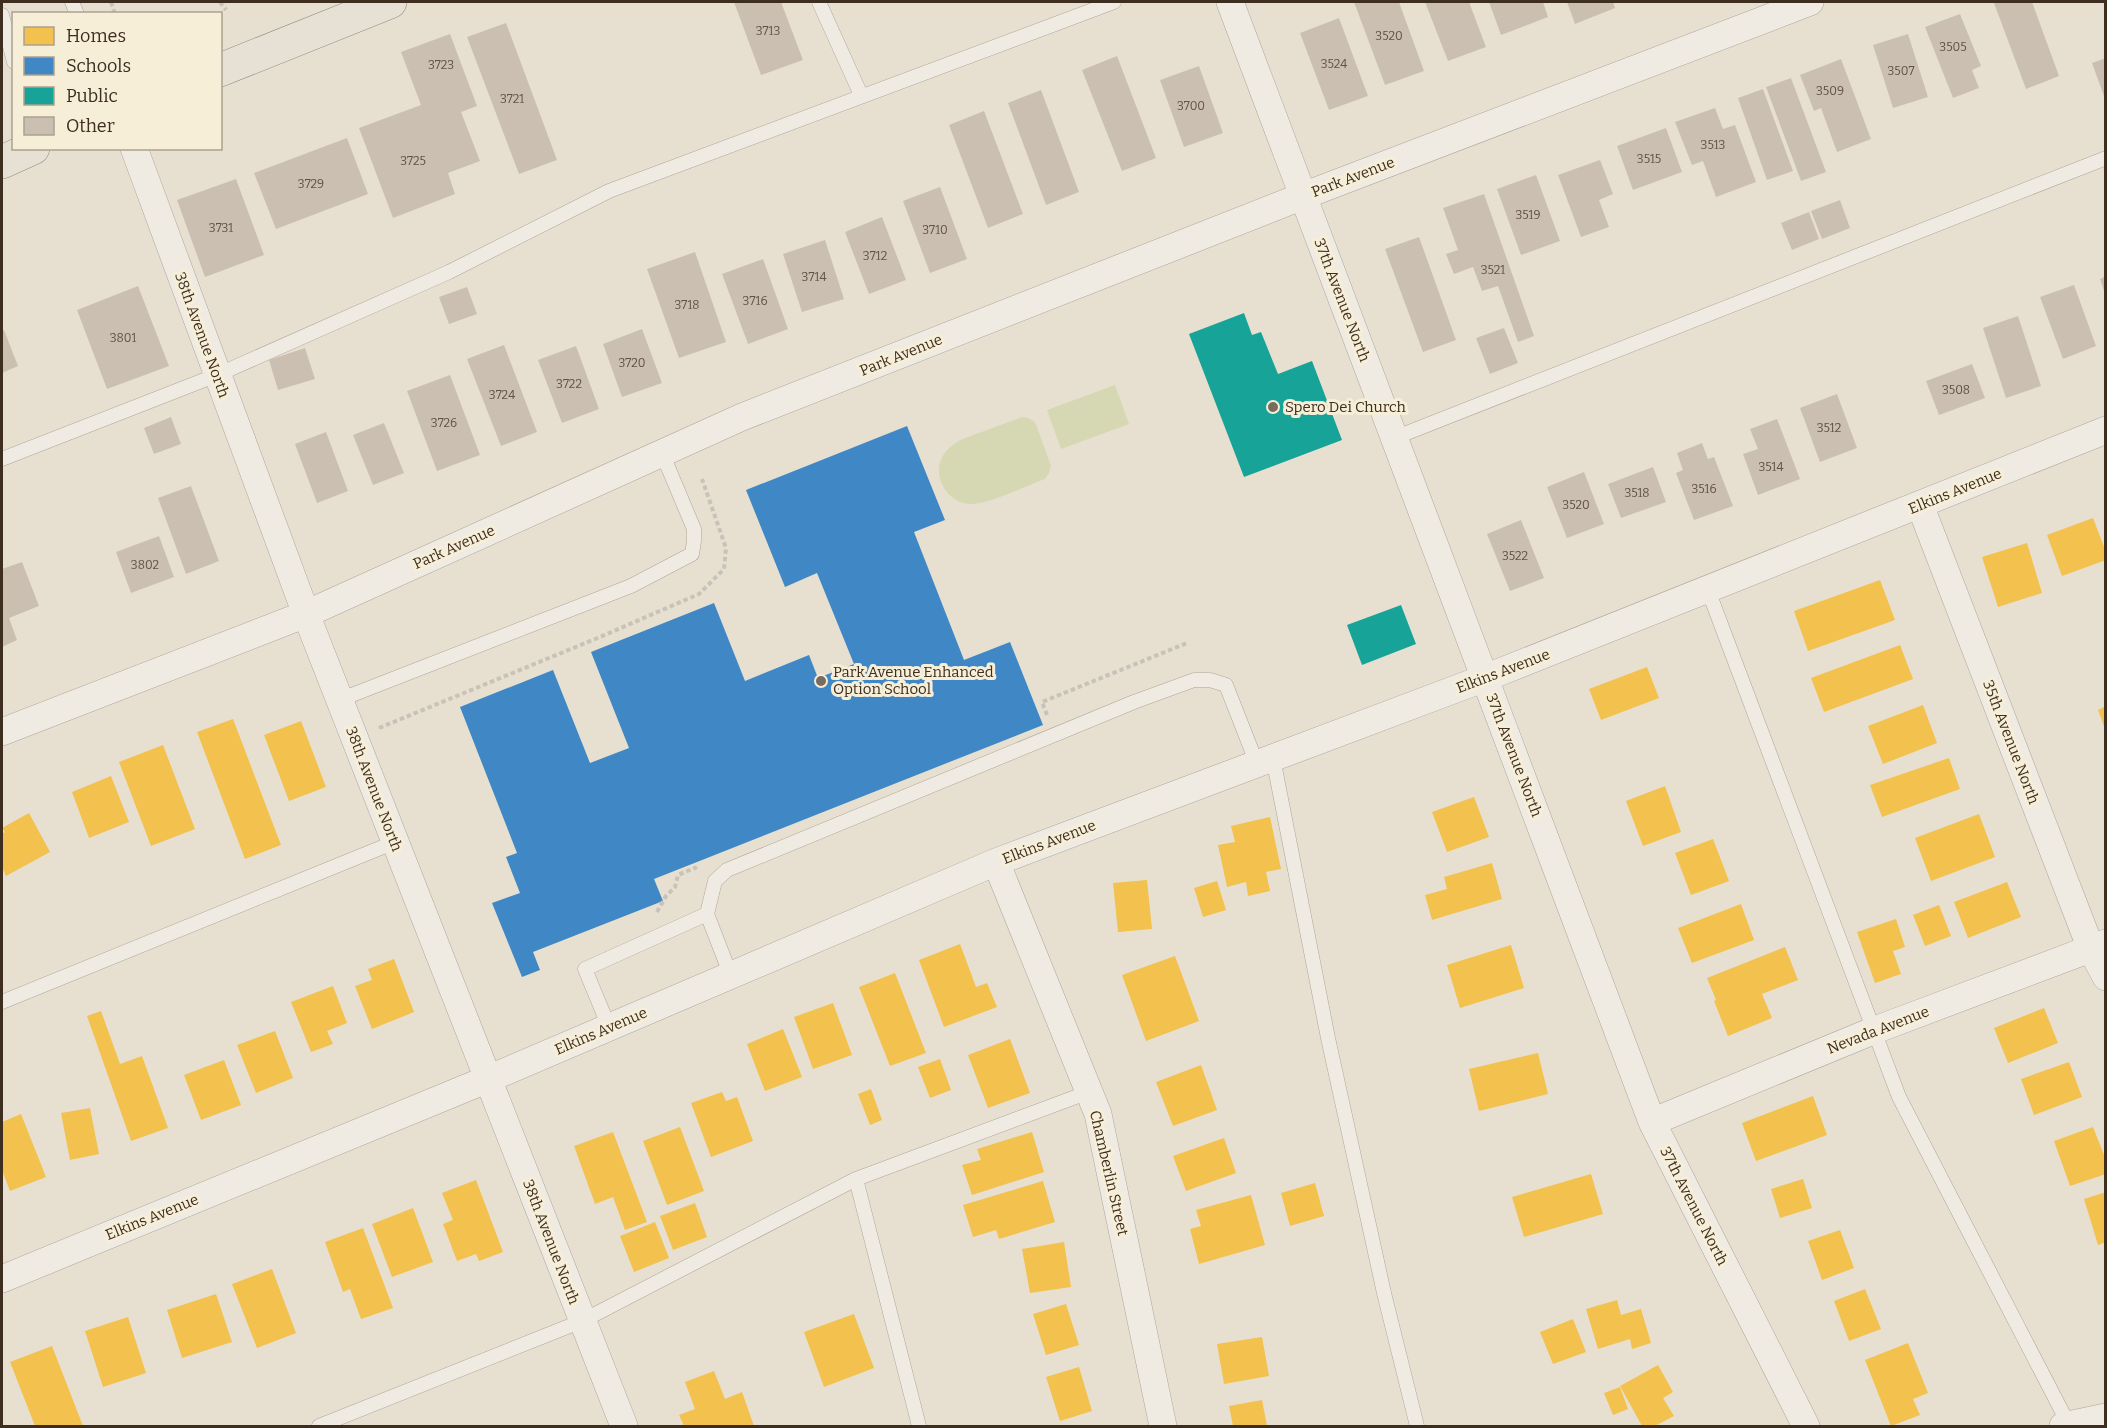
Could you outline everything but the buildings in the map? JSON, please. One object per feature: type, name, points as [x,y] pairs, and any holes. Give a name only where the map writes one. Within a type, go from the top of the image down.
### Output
[{"type":"main road","points":[[222,69],[390,2]]},
{"type":"main road","points":[[2,162],[29,150]]},
{"type":"street","name":"37th Avenue North","points":[[1230,2],[1652,1122],[1806,1426]]},
{"type":"street","name":"Park Avenue","points":[[2,732],[306,614],[742,417],[1303,196],[1810,2]]},
{"type":"street","name":"38th Avenue North","points":[[135,150],[306,614],[624,1426]]},
{"type":"street","name":"Elkins Avenue","points":[[2,1279],[488,1079],[996,862],[1485,678],[2106,430]]},
{"type":"street","name":"35th Avenue North","points":[[1920,505],[2098,946],[2106,977]]},
{"type":"street","name":"Chamberlin Street","points":[[996,862],[1098,1114],[1164,1426]]},
{"type":"street","name":"Nevada Avenue","points":[[1652,1122],[1875,1030],[2098,946]]},
{"type":"street","points":[[2066,1426],[2106,1417]]},
{"type":"lane","points":[[819,2],[861,96]]},
{"type":"lane","points":[[2,459],[217,375],[449,272],[609,191],[1114,2]]},
{"type":"lane","points":[[2,15],[12,54]]},
{"type":"lane","points":[[1394,438],[2106,158]]},
{"type":"lane","points":[[339,700],[631,586],[692,554],[694,528],[663,453]]},
{"type":"lane","points":[[1708,590],[1899,1097],[2066,1426]]},
{"type":"lane","points":[[731,976],[707,914],[715,881],[727,870],[1194,680],[1210,680],[1226,685],[1265,761],[1384,1293],[1417,1426]]},
{"type":"lane","points":[[2,1002],[395,842]]},
{"type":"lane","points":[[609,1027],[585,969],[707,914]]},
{"type":"lane","points":[[319,1426],[582,1321],[856,1179],[1089,1092]]},
{"type":"lane","points":[[856,1179],[919,1426]]},
{"type":"path","points":[[220,2],[226,10]]},
{"type":"green space","points":[[1115,385],[1129,424],[1061,449],[1047,410]]},
{"type":"green space","points":[[1022,417],[1035,422],[1051,466],[1045,479],[977,504],[962,503],[949,495],[939,475],[941,460],[947,451],[960,440]]},
{"type":"place","name":"Spero Dei Church","points":[[1273,407]]},
{"type":"place","name":"Park Avenue Enhanced Option School","points":[[821,681]]}]
